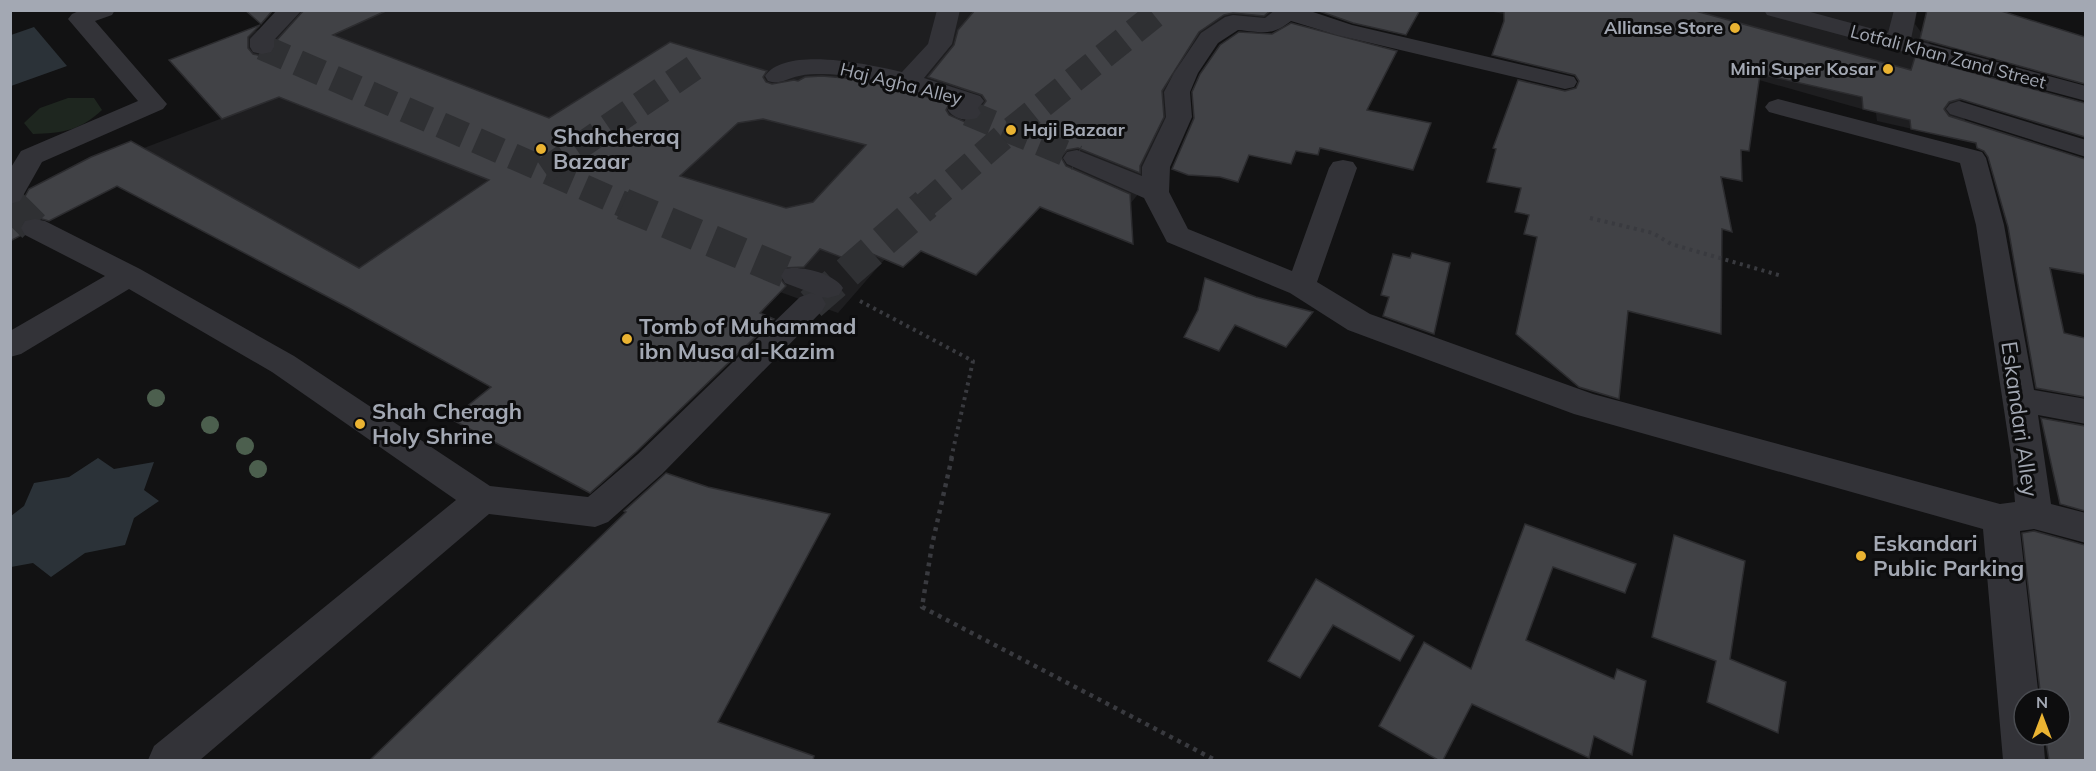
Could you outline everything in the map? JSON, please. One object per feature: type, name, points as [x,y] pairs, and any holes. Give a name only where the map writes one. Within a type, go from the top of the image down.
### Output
[{"type":"street","points":[[10,195],[31,158],[154,104],[80,19],[104,10]]},
{"type":"street","points":[[262,47],[262,39],[291,10]]},
{"type":"street","points":[[907,82],[939,47],[943,36],[945,16],[949,10]]},
{"type":"street","name":"Lotfali Khan Zand Street","points":[[1775,10],[1902,28],[1950,57],[2085,94]]},
{"type":"street","points":[[1823,10],[1902,28],[2085,81]]},
{"type":"street","points":[[1565,82],[1345,30],[1288,12],[1270,26],[1233,21],[1209,38],[1186,73],[1178,92],[1179,117],[1156,167],[1155,192],[1177,235],[1301,286],[1359,322],[1586,405],[2017,517],[2085,528]]},
{"type":"street","name":"Eskandari Alley","points":[[1950,57],[1959,109],[1990,225],[2028,456],[2017,517],[2024,760]]},
{"type":"street","name":"Haj Agha Alley","points":[[777,76],[793,69],[834,67],[907,82],[971,101],[962,110],[968,113]]},
{"type":"street","points":[[1778,107],[1972,159]]},
{"type":"street","points":[[1959,109],[2085,149]]},
{"type":"street","points":[[1077,158],[1155,192]]},
{"type":"street","points":[[1301,286],[1343,168]]},
{"type":"street","points":[[35,228],[129,276],[283,364],[482,499],[596,512],[650,464],[812,289]]},
{"type":"street","points":[[10,346],[129,276]]},
{"type":"street","points":[[2018,399],[2085,412]]},
{"type":"street","points":[[169,760],[482,499]]},
{"type":"path","points":[[1590,218],[1653,233],[1671,244],[1782,276]]},
{"type":"path","points":[[812,289],[851,297],[973,361],[932,545],[922,608],[1215,760]]},
{"type":"shaded area","points":[[283,11],[1285,11],[1269,24],[1225,19],[1176,86],[1149,181],[1130,204],[1083,185],[932,255],[920,251],[903,267],[885,259],[838,313],[670,252],[359,268],[144,148],[278,97],[210,49],[265,27]]},
{"type":"shaded area","points":[[1488,11],[1917,11],[1915,24],[1955,77],[1970,142],[1877,121],[1876,113],[1759,80],[1760,75],[1571,27]]},
{"type":"shaded area","points":[[34,27],[67,66],[11,86],[11,35]]},
{"type":"shaded area","points":[[68,98],[94,98],[102,110],[78,127],[62,132],[33,134],[24,123],[40,108]]},
{"type":"shaded area","points":[[98,458],[114,469],[154,462],[144,490],[159,501],[134,518],[125,545],[85,553],[51,577],[33,563],[11,567],[11,516],[24,506],[34,483],[69,477]]},
{"type":"building","points":[[245,10],[273,10],[261,24]]},
{"type":"building","points":[[304,10],[388,10],[333,35],[549,118],[670,42],[767,71],[763,77],[766,82],[772,84],[822,76],[856,79],[905,90],[949,104],[946,110],[949,115],[965,122],[977,120],[983,114],[981,108],[986,101],[982,95],[928,77],[954,45],[958,30],[975,10],[1271,10],[1264,16],[1233,13],[1224,15],[1199,32],[1162,91],[1164,117],[1140,166],[1140,173],[1078,148],[1067,150],[1061,157],[1066,166],[1130,194],[1133,244],[1040,207],[976,275],[921,251],[903,267],[858,248],[846,259],[820,249],[804,267],[783,268],[779,277],[786,286],[760,313],[774,319],[636,452],[590,493],[451,419],[491,387],[347,307],[117,186],[49,221],[35,217],[25,219],[19,227],[22,235],[10,241],[10,206],[22,202],[29,189],[91,157],[131,141],[359,268],[489,180],[279,97],[222,119],[169,60],[260,25],[248,37],[248,48],[253,54],[262,56],[271,54],[276,48],[276,41]],"holes":[[[763,119],[866,145],[813,202],[786,208],[680,176],[738,123]]]},
{"type":"building","points":[[1316,10],[1420,10],[1406,35],[1353,23]]},
{"type":"building","points":[[1504,10],[1692,10],[1911,70],[1915,57],[2085,103],[2085,137],[1960,99],[1949,102],[1944,109],[1949,116],[2085,159],[2085,274],[2050,268],[2064,333],[2085,338],[2085,397],[2036,388],[2008,227],[1988,157],[1984,151],[1977,148],[1976,143],[1911,129],[1910,120],[1863,109],[1862,97],[1760,74],[1749,151],[1741,150],[1742,181],[1721,177],[1732,232],[1722,229],[1721,334],[1628,311],[1619,399],[1579,387],[1516,334],[1537,237],[1524,234],[1529,215],[1515,212],[1521,188],[1487,182],[1496,149],[1493,148],[1518,80],[1565,91],[1576,88],[1579,81],[1575,75],[1492,55],[1504,21]]},
{"type":"building","points":[[1927,10],[1998,10],[2085,37],[2085,84],[1920,39]]},
{"type":"building","points":[[1291,23],[1397,51],[1367,110],[1431,123],[1413,170],[1320,148],[1318,155],[1296,151],[1291,164],[1249,155],[1238,182],[1220,177],[1188,175],[1172,169],[1194,118],[1192,92],[1200,74],[1220,45],[1239,32],[1272,34]]},
{"type":"building","points":[[1412,253],[1450,263],[1434,334],[1383,316],[1389,297],[1381,295],[1393,254],[1410,258]]},
{"type":"building","points":[[1205,278],[1256,297],[1313,312],[1286,347],[1235,325],[1219,351],[1184,337],[1198,310]]},
{"type":"building","points":[[2041,418],[2085,426],[2085,511],[2060,504]]},
{"type":"building","points":[[666,473],[708,487],[830,514],[718,722],[814,756],[813,760],[370,760],[626,512],[624,511]]},
{"type":"building","points":[[1525,524],[1636,564],[1625,593],[1553,567],[1526,640],[1614,679],[1617,669],[1646,681],[1632,755],[1594,736],[1589,758],[1472,704],[1443,760],[1438,760],[1379,726],[1424,642],[1471,669]]},
{"type":"building","points":[[2034,531],[2085,545],[2085,760],[2049,760],[2047,747],[2072,747],[2072,687],[2040,687],[2022,533]]},
{"type":"building","points":[[1674,535],[1745,561],[1730,659],[1786,682],[1778,733],[1707,702],[1716,661],[1652,637]]},
{"type":"building","points":[[1316,579],[1414,636],[1400,661],[1333,625],[1300,678],[1268,661]]},
{"type":"tunnel","points":[[1011,131],[1161,10]]},
{"type":"tunnel","points":[[262,47],[545,170]]},
{"type":"tunnel","points":[[545,170],[698,65]]},
{"type":"tunnel","points":[[968,113],[1011,131]]},
{"type":"tunnel","points":[[924,206],[1011,131]]},
{"type":"tunnel","points":[[1011,131],[1077,158]]},
{"type":"tunnel","points":[[545,170],[627,206]]},
{"type":"tunnel","points":[[10,203],[35,228]]},
{"type":"tunnel","points":[[623,204],[796,276]]},
{"type":"tunnel","points":[[811,304],[926,204]]},
{"type":"place","name":"Allianse Store","points":[[1735,28]]},
{"type":"place","name":"Mini Super Kosar","points":[[1888,69]]},
{"type":"place","name":"Haji Bazaar","points":[[1011,130]]},
{"type":"place","name":"Shahcheraq Bazaar","points":[[541,149]]},
{"type":"place","name":"Tomb of Muhammad ibn Musa al-Kazim","points":[[627,339]]},
{"type":"place","name":"Shah Cheragh Holy Shrine","points":[[360,424]]},
{"type":"place","name":"Eskandari Public Parking","points":[[1861,556]]}]
